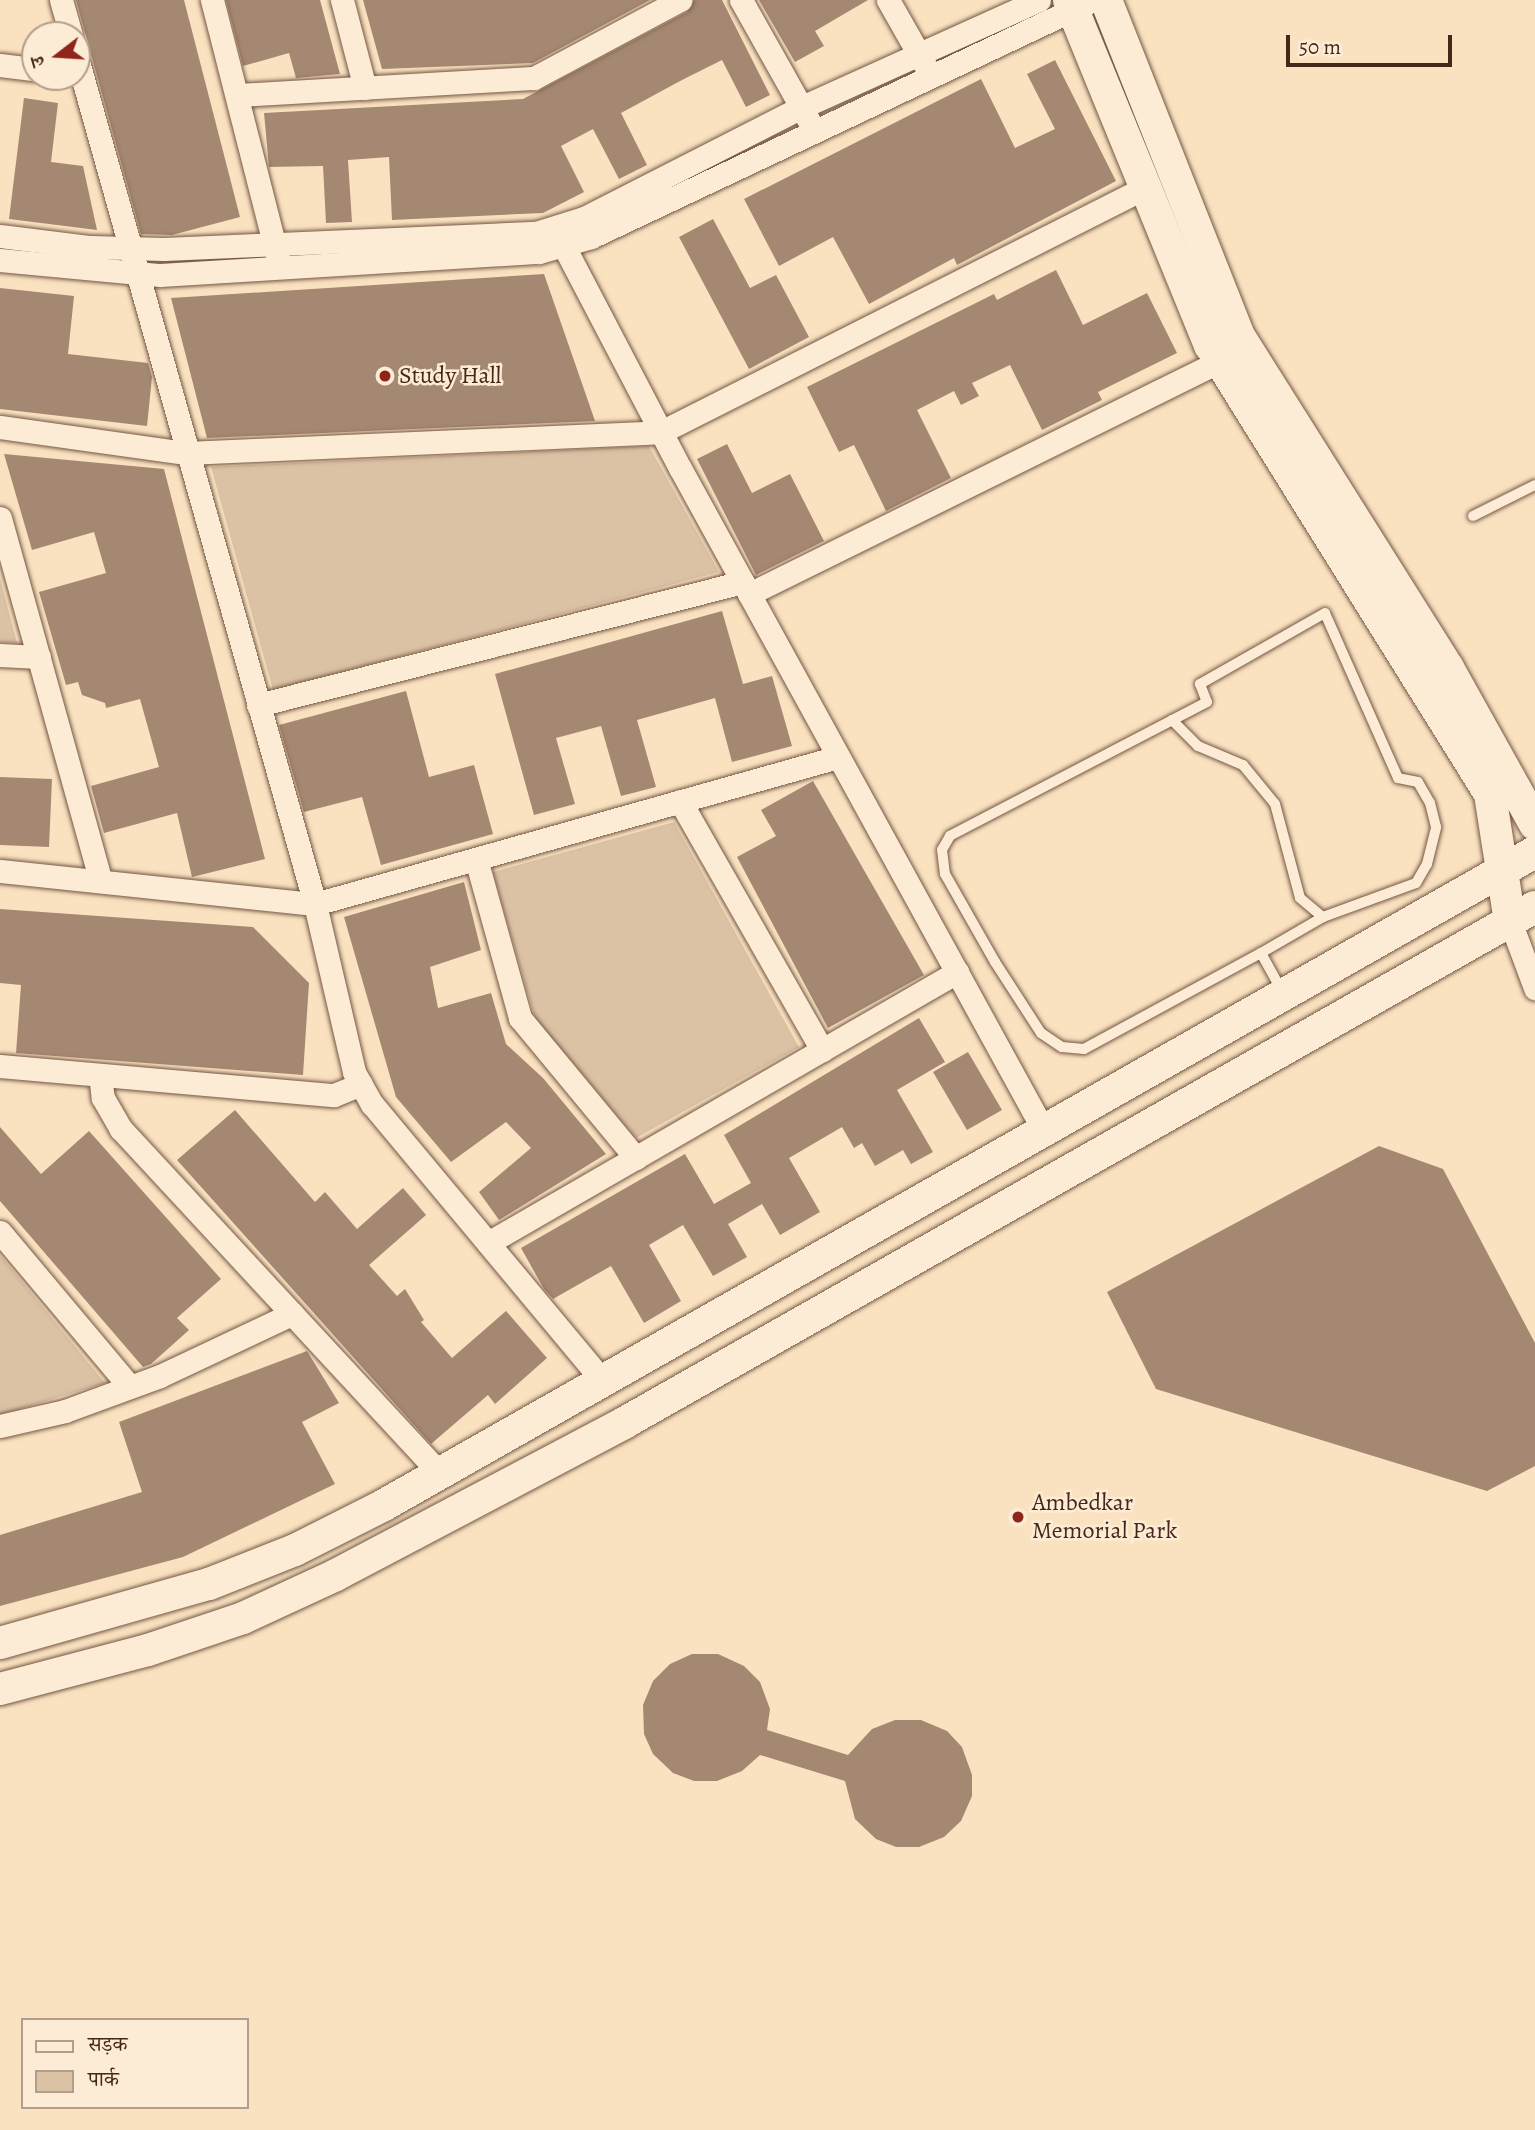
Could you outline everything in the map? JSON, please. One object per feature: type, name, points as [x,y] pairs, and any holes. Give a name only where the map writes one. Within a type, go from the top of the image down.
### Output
[{"type":"street","points":[[61,0],[67,21]]},
{"type":"street","points":[[212,0],[281,268]]},
{"type":"street","points":[[342,0],[365,88]]},
{"type":"street","points":[[237,95],[534,78],[680,0]]},
{"type":"street","points":[[741,0],[815,133]]},
{"type":"street","points":[[888,0],[932,77]]},
{"type":"street","points":[[0,260],[135,272],[281,268],[540,252],[584,218],[802,107],[1039,0]]},
{"type":"street","points":[[1106,0],[1240,336],[1448,668],[1535,824]]},
{"type":"street","points":[[0,236],[128,248],[536,233],[591,237],[932,77],[1079,3],[1146,187],[1220,361],[1489,794],[1502,871],[1522,914],[1535,988]]},
{"type":"street","points":[[0,65],[21,67]]},
{"type":"street","points":[[84,91],[315,904],[354,1072],[488,1243],[603,1381]]},
{"type":"street","points":[[0,426],[186,453],[661,432],[1146,187]]},
{"type":"street","points":[[559,236],[661,432],[1044,1131]]},
{"type":"street","points":[[258,705],[746,588],[1220,361]]},
{"type":"street","points":[[0,517],[101,881]]},
{"type":"street","points":[[0,655],[39,657]]},
{"type":"street","points":[[0,871],[315,904],[838,757]]},
{"type":"street","points":[[680,801],[821,1050]]},
{"type":"street","points":[[0,1643],[209,1584],[295,1550],[440,1474],[1535,852]]},
{"type":"street","points":[[476,859],[520,1018],[636,1158]]},
{"type":"street","points":[[0,1689],[184,1638],[243,1618],[335,1575],[624,1423],[1522,914]]},
{"type":"street","points":[[488,1243],[957,972]]},
{"type":"street","points":[[0,1066],[334,1095],[361,1084]]},
{"type":"street","points":[[100,1074],[103,1098],[121,1129],[440,1474]]},
{"type":"street","points":[[0,1232],[130,1387]]},
{"type":"street","points":[[0,1426],[65,1411],[130,1387],[292,1314]]},
{"type":"lane","points":[[1473,516],[1535,485]]},
{"type":"lane","points":[[1325,613],[1398,778],[1418,782],[1430,803],[1436,827],[1427,863],[1416,883],[1323,917],[1084,1049],[1062,1047],[1041,1033],[945,874],[942,850],[950,836],[1172,720],[1207,702],[1200,684],[1325,613]]},
{"type":"lane","points":[[1172,720],[1198,746],[1243,765],[1275,804],[1300,898],[1323,917]]},
{"type":"lane","points":[[1261,953],[1285,996]]},
{"type":"green space","points":[[649,446],[719,572],[273,690],[211,467]]},
{"type":"green space","points":[[0,578],[17,643],[0,642]]},
{"type":"green space","points":[[674,822],[799,1047],[636,1138],[535,1018],[493,872]]},
{"type":"green space","points":[[0,1255],[105,1383],[0,1415]]},
{"type":"building","points":[[76,0],[184,0],[240,217],[172,235],[141,234],[91,54],[91,21],[82,21]]},
{"type":"building","points":[[226,0],[320,0],[340,74],[296,78],[289,53],[243,66]]},
{"type":"building","points":[[363,0],[650,0],[533,63],[382,69]]},
{"type":"building","points":[[694,0],[722,0],[770,95],[746,107],[722,60],[682,80],[621,113],[647,165],[619,179],[593,129],[561,146],[584,192],[543,213],[392,220],[389,157],[348,160],[352,222],[326,223],[323,166],[269,167],[264,113],[523,99],[687,12]]},
{"type":"building","points":[[759,0],[868,0],[815,31],[824,46],[795,62]]},
{"type":"building","points":[[1055,60],[1116,181],[957,265],[954,258],[869,304],[833,237],[779,266],[744,199],[981,79],[1015,148],[1055,129],[1027,74]]},
{"type":"building","points":[[24,98],[58,103],[51,162],[83,166],[97,230],[9,219]]},
{"type":"building","points":[[713,219],[750,288],[776,275],[809,337],[749,369],[679,237]]},
{"type":"building","points":[[1056,270],[1083,325],[1147,293],[1177,353],[1098,392],[1102,400],[1042,430],[1010,365],[972,383],[979,396],[961,405],[954,391],[917,410],[951,478],[886,511],[854,445],[839,452],[807,387],[994,294],[997,300]]},
{"type":"building","name":"Study Hall","points":[[544,274],[595,421],[207,438],[171,298]]},
{"type":"building","points":[[0,288],[74,296],[68,354],[148,363],[152,377],[147,426],[0,409]]},
{"type":"building","points":[[727,444],[752,493],[790,474],[824,541],[756,575],[697,459]]},
{"type":"building","points":[[4,454],[164,469],[265,859],[192,877],[177,813],[104,833],[91,786],[159,767],[140,699],[106,708],[105,703],[82,695],[78,682],[66,685],[39,592],[106,573],[94,532],[32,550]]},
{"type":"building","points":[[722,611],[743,684],[772,676],[792,746],[732,762],[715,698],[637,720],[656,787],[621,796],[601,726],[556,738],[575,804],[534,815],[495,674]]},
{"type":"building","points":[[406,691],[429,777],[474,765],[493,834],[381,865],[362,797],[304,812],[279,725]]},
{"type":"building","points":[[0,777],[52,779],[49,847],[0,845]]},
{"type":"building","points":[[813,781],[924,975],[828,1028],[737,857],[776,836],[761,810]]},
{"type":"building","points":[[464,882],[481,950],[430,967],[438,1008],[491,993],[506,1044],[543,1078],[606,1154],[499,1220],[479,1192],[531,1148],[506,1122],[451,1162],[396,1097],[344,917]]},
{"type":"building","points":[[0,909],[253,927],[309,983],[303,1075],[16,1053],[21,985],[0,983]]},
{"type":"building","points":[[919,1018],[945,1062],[897,1090],[933,1152],[911,1164],[903,1150],[875,1166],[862,1143],[854,1148],[842,1127],[789,1158],[820,1212],[780,1235],[762,1204],[728,1224],[747,1257],[713,1276],[683,1225],[649,1245],[681,1301],[644,1323],[611,1266],[553,1299],[544,1289],[521,1248],[685,1154],[714,1204],[751,1183],[724,1135]]},
{"type":"building","points":[[968,1052],[1002,1110],[967,1130],[933,1072]]},
{"type":"building","points":[[235,1110],[315,1202],[325,1192],[357,1229],[403,1188],[426,1215],[369,1265],[397,1296],[405,1289],[424,1320],[421,1322],[452,1358],[506,1311],[547,1358],[495,1404],[488,1395],[431,1444],[177,1160]]},
{"type":"building","points":[[0,1127],[41,1174],[89,1131],[221,1279],[177,1318],[189,1330],[151,1364],[143,1367],[0,1201]]},
{"type":"building","points":[[1379,1146],[1443,1169],[1535,1343],[1535,1466],[1487,1491],[1156,1389],[1107,1292]]},
{"type":"building","points":[[307,1351],[339,1403],[302,1422],[335,1484],[183,1557],[0,1606],[0,1535],[142,1492],[119,1422]]},
{"type":"building","points":[[692,1654],[718,1654],[744,1666],[760,1682],[770,1709],[767,1730],[848,1755],[872,1729],[895,1720],[921,1720],[947,1731],[962,1747],[972,1775],[972,1796],[961,1821],[944,1837],[919,1847],[896,1847],[876,1839],[855,1819],[845,1781],[760,1755],[742,1771],[717,1781],[694,1781],[673,1773],[653,1754],[644,1734],[643,1705],[653,1681],[670,1664]]},
{"type":"place","name":"Study Hall","points":[[385,376]]},
{"type":"place","name":"Ambedkar Memorial Park","points":[[1018,1517]]}]
